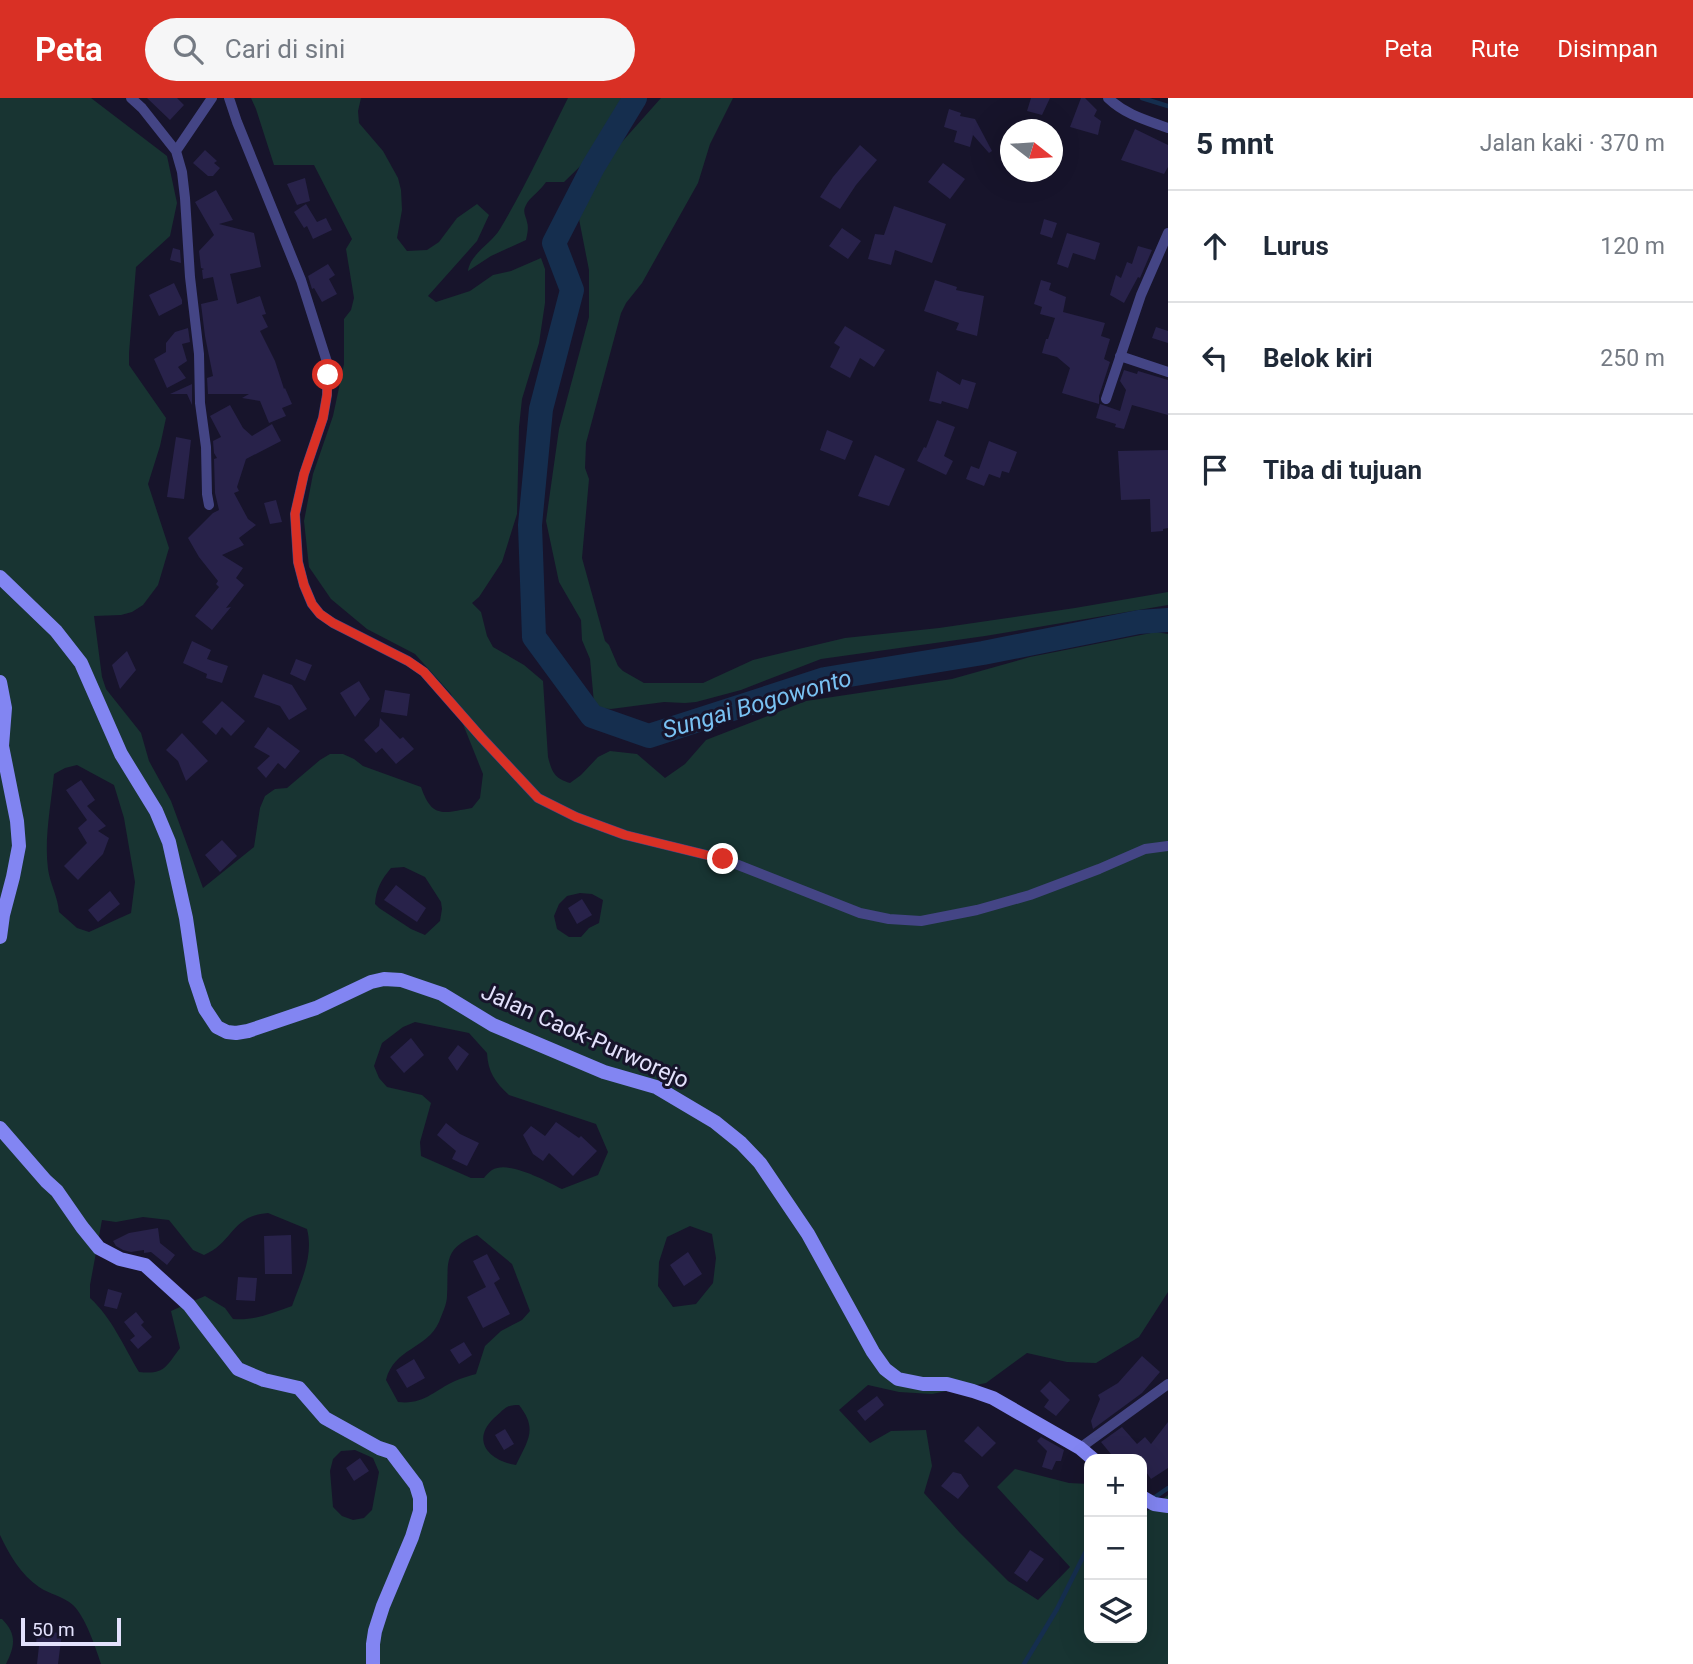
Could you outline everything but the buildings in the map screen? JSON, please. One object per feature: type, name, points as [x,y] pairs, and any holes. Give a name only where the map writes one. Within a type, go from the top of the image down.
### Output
[{"type":"street","points":[[131,98],[176,151],[182,172],[198,341],[200,403],[206,447],[209,505]]},
{"type":"street","points":[[176,151],[212,98]]},
{"type":"street","points":[[229,98],[301,280],[327,362],[327,395],[323,418],[304,474],[295,514],[298,562],[312,604],[333,623],[424,672],[538,798],[576,817],[625,835],[723,859],[860,913],[889,919],[920,921],[976,910],[1030,895],[1145,849],[1168,846]]},
{"type":"street","points":[[1108,98],[1124,111],[1168,128]]},
{"type":"street","points":[[1106,399],[1141,295],[1168,233]]},
{"type":"street","points":[[1119,356],[1168,372]]},
{"type":"street","name":"Jalan Caok-Purworejo","points":[[0,577],[56,631],[81,663],[121,754],[156,811],[169,842],[186,918],[195,979],[205,1009],[217,1027],[227,1032],[248,1031],[316,1008],[371,982],[384,979],[401,980],[442,995],[492,1025],[604,1072],[656,1087],[715,1122],[760,1163],[808,1234],[884,1369],[898,1379],[923,1384],[947,1384],[993,1398],[1087,1454]]},
{"type":"street","points":[[0,682],[5,708],[2,746],[17,821],[19,846],[0,937]]},
{"type":"street","points":[[0,1128],[57,1191],[99,1248],[120,1259],[145,1265],[189,1305],[238,1369],[264,1380],[299,1388],[325,1418],[391,1452],[416,1485],[420,1511],[375,1631],[373,1664]]},
{"type":"street","points":[[1080,1448],[1168,1384]]},
{"type":"green space","points":[[0,98],[91,98],[167,156],[177,203],[170,236],[136,267],[129,365],[166,418],[148,484],[169,548],[158,585],[143,605],[121,615],[94,616],[106,689],[141,733],[149,761],[171,801],[203,888],[254,847],[260,808],[265,796],[275,789],[287,788],[330,754],[343,754],[363,766],[421,787],[430,804],[440,811],[472,808],[480,798],[483,774],[451,694],[415,654],[367,629],[331,599],[309,567],[304,521],[313,474],[333,416],[344,364],[344,319],[351,310],[354,298],[346,249],[352,239],[314,165],[274,165],[251,98],[361,98],[359,123],[383,151],[398,178],[402,210],[397,238],[407,251],[427,250],[439,242],[457,218],[477,204],[489,215],[477,241],[428,296],[436,302],[470,291],[493,275],[511,271],[541,258],[545,269],[545,303],[539,343],[522,399],[517,514],[502,562],[479,597],[472,603],[481,612],[487,636],[493,647],[524,665],[543,681],[548,757],[552,771],[560,779],[570,783],[598,757],[610,751],[637,754],[665,778],[685,764],[706,740],[806,701],[952,679],[1030,657],[1156,632],[1168,634],[1168,1292],[1139,1337],[1096,1363],[1067,1362],[1027,1353],[986,1383],[932,1394],[899,1392],[868,1385],[839,1410],[870,1443],[891,1431],[926,1430],[932,1466],[924,1493],[1008,1581],[1038,1600],[1070,1567],[997,1487],[1015,1469],[1069,1483],[1084,1484],[1084,1643],[1147,1643],[1147,1511],[1168,1495],[1168,1664],[101,1664],[90,1633],[78,1611],[69,1602],[33,1582],[12,1557],[0,1535]],"holes":[[[77,765],[114,785],[124,818],[135,882],[131,913],[89,932],[77,928],[59,912],[49,875],[47,833],[54,774]],[[404,867],[425,877],[441,902],[440,921],[425,935],[411,929],[375,904],[378,889],[391,868]],[[592,894],[603,900],[599,923],[589,928],[581,937],[569,937],[557,929],[554,916],[559,904],[567,896]],[[415,1022],[469,1033],[487,1053],[493,1076],[509,1095],[596,1124],[608,1152],[598,1175],[562,1189],[527,1173],[508,1168],[492,1170],[484,1178],[471,1178],[421,1156],[420,1142],[431,1103],[422,1095],[387,1087],[374,1066],[382,1043],[403,1027]],[[268,1213],[307,1229],[308,1259],[292,1306],[256,1318],[233,1319],[225,1308],[205,1296],[171,1311],[180,1348],[167,1365],[159,1371],[139,1372],[111,1324],[90,1298],[102,1220],[116,1222],[143,1217],[169,1220],[193,1250],[204,1255],[221,1244],[239,1224],[256,1215]],[[690,1226],[712,1234],[716,1258],[713,1283],[696,1304],[673,1307],[658,1286],[659,1262],[667,1237]],[[477,1235],[512,1264],[530,1311],[522,1320],[501,1331],[485,1346],[476,1374],[455,1381],[422,1399],[398,1402],[386,1380],[390,1369],[396,1361],[434,1331],[447,1299],[449,1259],[457,1246]],[[519,1405],[530,1428],[516,1465],[491,1454],[486,1449],[484,1434],[487,1426],[505,1408]],[[355,1450],[373,1458],[379,1472],[372,1510],[364,1518],[353,1520],[342,1516],[333,1507],[330,1471],[333,1459],[341,1451]]]},
{"type":"green space","points":[[568,98],[622,98],[600,147],[564,182],[546,182],[528,202],[524,210],[528,227],[526,240],[491,256],[468,271],[473,259],[496,234],[509,213]]},
{"type":"green space","points":[[661,98],[733,98],[710,144],[698,183],[642,283],[621,313],[586,443],[585,468],[589,479],[582,558],[605,641],[623,671],[644,683],[703,683],[753,660],[845,638],[939,628],[1168,592],[1168,605],[985,636],[821,659],[741,690],[696,702],[664,702],[611,709],[599,708],[594,703],[590,659],[582,640],[581,620],[559,582],[546,521],[559,429],[589,317],[589,270],[579,219],[595,180],[613,152]]},
{"type":"green space","points":[[0,1619],[7,1625],[13,1640],[6,1664],[0,1664]]},
{"type":"waterway","name":"Sungai Bogowonto","points":[[635,98],[593,167],[554,243],[572,290],[541,409],[530,525],[534,637],[592,716],[649,736],[825,679],[983,653],[1139,622],[1168,620]]},
{"type":"waterway","points":[[1142,98],[1168,106]]},
{"type":"waterway","points":[[1147,1503],[1168,1488]]},
{"type":"waterway","points":[[1024,1664],[1057,1609],[1084,1555]]},
{"type":"route","points":[[328,375],[323,418],[304,474],[295,514],[298,562],[312,604],[320,614],[424,672],[538,798],[576,817],[625,835],[723,859]]}]
